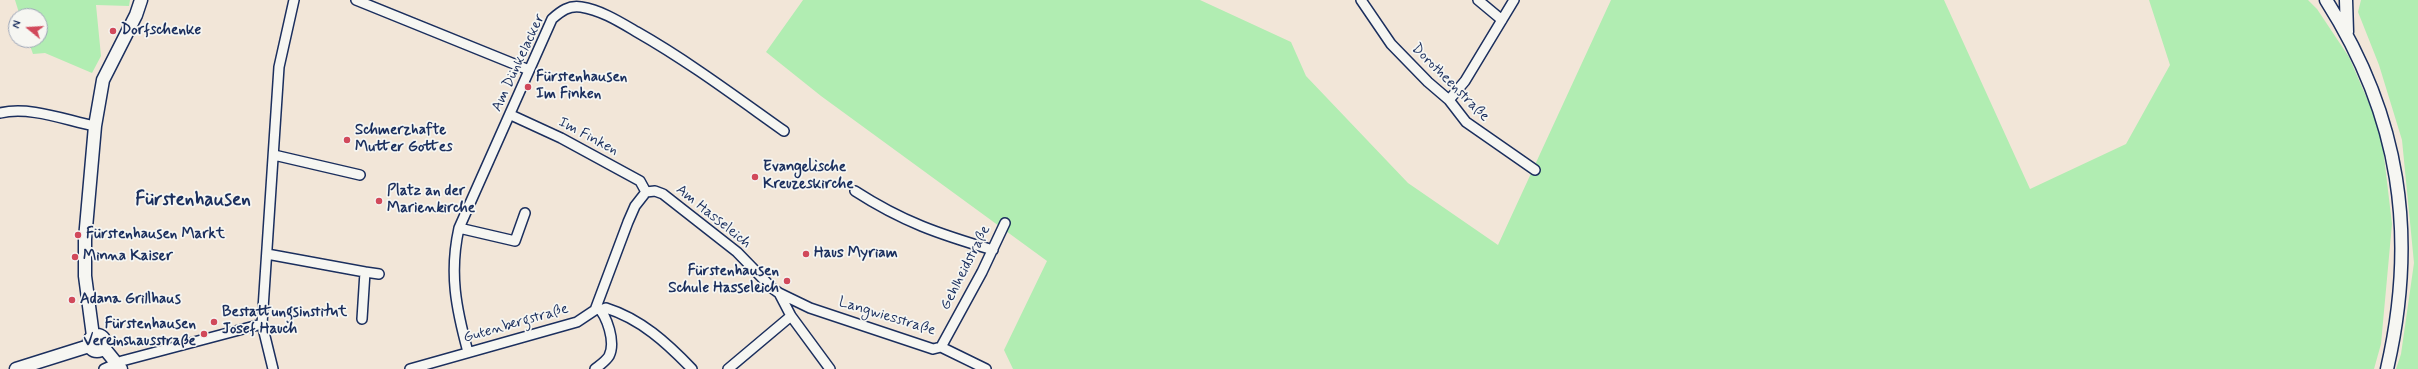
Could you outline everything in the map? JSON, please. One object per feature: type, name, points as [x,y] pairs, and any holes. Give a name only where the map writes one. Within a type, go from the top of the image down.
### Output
[{"type":"main road","points":[[92,341],[85,276],[85,239],[95,126],[103,80],[136,15],[141,0]]},
{"type":"main road","points":[[2326,0],[2347,33],[2379,102],[2391,146],[2400,194],[2404,244],[2402,291],[2397,326],[2387,369]]},
{"type":"main road","points":[[2346,0],[2347,33]]},
{"type":"main road","points":[[16,369],[92,341],[99,335],[103,338],[105,343],[104,348],[119,366]]},
{"type":"street","points":[[273,369],[262,324],[279,67],[294,0]]},
{"type":"street","points":[[356,0],[529,70]]},
{"type":"street","name":"Dorotheenstraße","points":[[1361,0],[1391,44],[1428,82],[1449,100],[1466,122],[1535,170]]},
{"type":"street","points":[[1478,0],[1502,20]]},
{"type":"street","points":[[1449,100],[1465,81],[1514,0]]},
{"type":"street","name":"Am Dünkelacker","points":[[468,352],[454,296],[455,250],[459,228],[552,19],[566,9],[581,7],[625,25],[665,47],[784,131]]},
{"type":"street","points":[[0,113],[10,111],[28,112],[95,126]]},
{"type":"street","name":"Im Finken","points":[[511,114],[560,138],[640,181],[646,192]]},
{"type":"street","points":[[274,156],[360,175]]},
{"type":"street","name":"Am Hasseleich","points":[[646,192],[655,191],[672,201],[737,252],[772,288],[779,293],[791,316],[830,369]]},
{"type":"street","points":[[855,191],[899,218],[931,231],[993,250]]},
{"type":"street","points":[[595,369],[608,357],[611,349],[608,325],[598,308],[628,222],[635,206],[646,192]]},
{"type":"street","points":[[459,228],[515,241],[525,213]]},
{"type":"street","name":"Gehlheidstraße","points":[[940,348],[993,250],[1005,223]]},
{"type":"street","points":[[267,254],[379,274]]},
{"type":"street","points":[[362,319],[365,272]]},
{"type":"street","name":"Langwiesstraße","points":[[779,293],[810,308],[933,349],[940,348],[986,369]]},
{"type":"street","points":[[598,308],[606,308],[632,318],[676,352],[692,369]]},
{"type":"street","name":"Gutenbergstraße","points":[[410,369],[576,322],[598,308]]},
{"type":"street","points":[[728,369],[791,316]]},
{"type":"street","points":[[104,369],[119,366],[262,324]]},
{"type":"green space","points":[[15,0],[130,0],[129,6],[96,5],[101,56],[92,73],[45,53],[33,54],[31,48],[48,48],[48,8],[18,8]]},
{"type":"green space","points":[[803,0],[1200,0],[1291,42],[1306,76],[1408,183],[1498,245],[1611,0],[1944,0],[2030,189],[2126,144],[2170,65],[2149,0],[2308,0],[2317,9],[2349,57],[2381,131],[2392,224],[2381,344],[2374,369],[1013,369],[1004,350],[1047,261],[821,96],[766,52]]},
{"type":"green space","points":[[2361,0],[2418,0],[2418,369],[2396,369],[2401,354],[2414,263],[2402,140],[2379,65],[2358,12]]},
{"type":"place","name":"Dorfschenke","points":[[113,31]]},
{"type":"place","name":"Fürstenhausen Im Finken","points":[[528,87]]},
{"type":"place","name":"Schmerzhafte Mutter Gottes","points":[[347,140]]},
{"type":"place","name":"Evangelische Kreuzeskirche","points":[[755,177]]},
{"type":"place","name":"Platz an der Marienkirche","points":[[379,201]]},
{"type":"place","name":"Fürstenhausen Markt","points":[[78,235]]},
{"type":"place","name":"Haus Myriam","points":[[806,254]]},
{"type":"place","name":"Minna Kaiser","points":[[75,257]]},
{"type":"place","name":"Fürstenhausen Schule Hasseleich","points":[[787,281]]},
{"type":"place","name":"Adana Grillhaus","points":[[72,300]]},
{"type":"place","name":"Bestattungsinstitut Josef Hauch","points":[[214,322]]},
{"type":"place","name":"Fürstenhausen Vereinshausstraße","points":[[204,334]]},
{"type":"district","name":"Fürstenhausen","points":[[193,201]]}]
